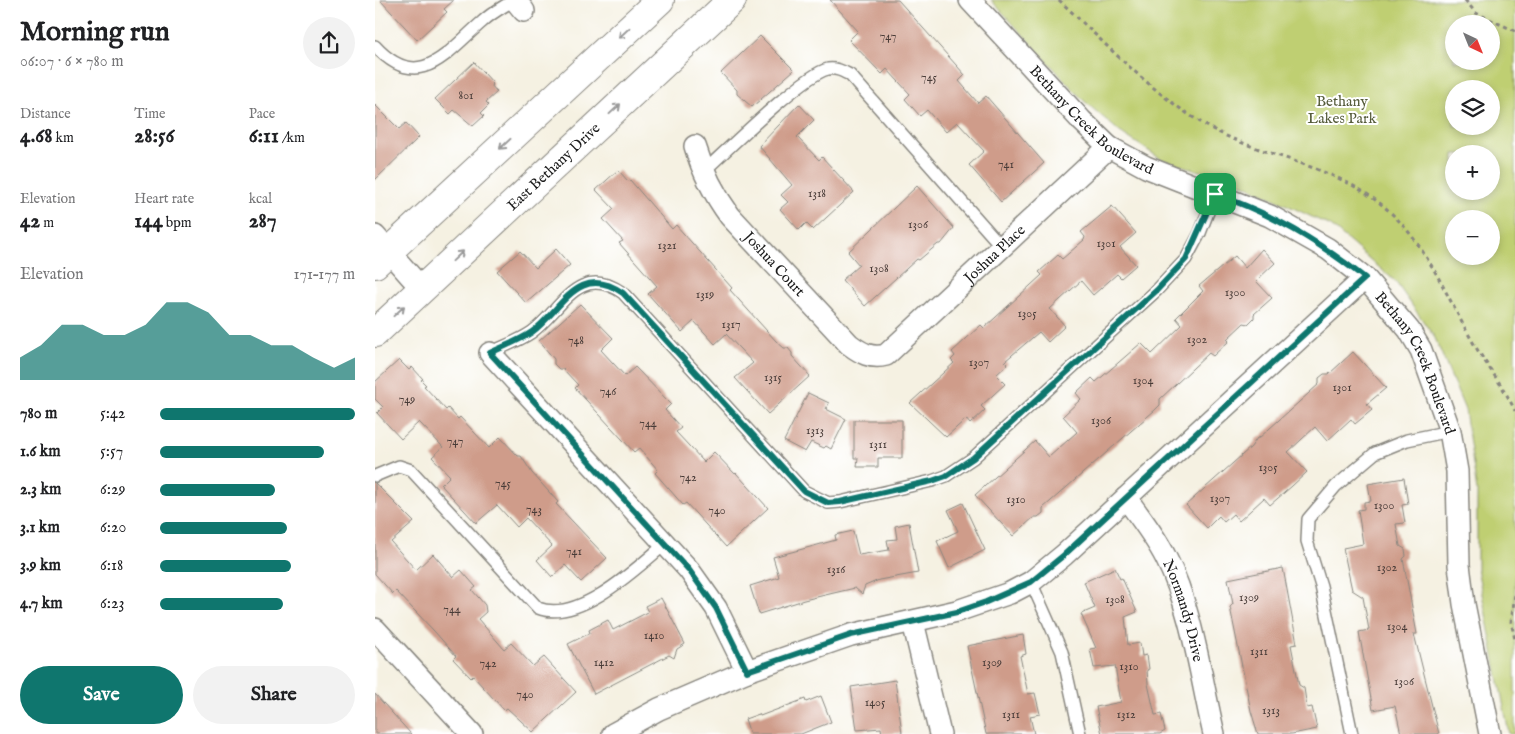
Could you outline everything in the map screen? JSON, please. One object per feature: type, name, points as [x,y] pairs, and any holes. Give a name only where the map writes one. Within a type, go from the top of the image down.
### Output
[{"type":"main road","points":[[380,250],[660,0]]},
{"type":"main road","name":"East Bethany Drive","points":[[375,333],[732,0]]},
{"type":"street","name":"Bethany Creek Boulevard","points":[[970,0],[1081,120],[1109,147],[1146,167],[1270,216],[1302,233],[1328,249],[1365,278],[1403,323],[1421,350],[1450,431],[1457,471],[1459,564],[1464,604],[1490,734]]},
{"type":"street","name":"Joshua Court","points":[[695,146],[703,172],[713,193],[731,216],[849,344],[864,355],[879,357]]},
{"type":"street","name":"Joshua Place","points":[[879,357],[886,355],[1109,147]]},
{"type":"street","points":[[380,250],[422,289]]},
{"type":"street","points":[[613,734],[659,709],[747,671],[851,635],[913,622],[986,602],[1031,582],[1064,555],[1365,278]]},
{"type":"street","points":[[490,353],[689,570],[716,608],[747,671]]},
{"type":"street","name":"Normandy Drive","points":[[1126,498],[1157,540],[1176,581],[1185,607],[1214,734]]},
{"type":"street","points":[[913,622],[940,734]]},
{"type":"street","points":[[375,629],[472,734]]},
{"type":"lane","points":[[375,46],[388,60],[404,69],[420,68],[439,60],[484,20],[517,4]]},
{"type":"lane","points":[[703,172],[803,83],[826,70],[837,68],[850,75],[1002,247]]},
{"type":"lane","points":[[490,353],[532,332],[576,289],[598,283],[611,285],[623,293],[804,491],[828,503],[840,502],[932,481],[946,476],[973,458],[1157,290],[1180,265],[1200,233],[1215,194]]},
{"type":"lane","points":[[1351,734],[1321,586],[1307,541],[1308,519],[1336,486],[1375,453],[1407,440],[1450,431]]},
{"type":"lane","points":[[375,476],[399,466],[411,470],[538,608],[549,612],[568,609],[613,586],[665,544]]},
{"type":"lane","points":[[1031,582],[1062,652],[1080,734]]},
{"type":"path","points":[[1059,0],[1146,79],[1185,111],[1221,134],[1277,156],[1314,167],[1359,190],[1387,210],[1409,232],[1431,263],[1470,338],[1505,388],[1515,411]]},
{"type":"path","points":[[1465,0],[1476,13],[1509,30],[1515,30]]},
{"type":"path","points":[[1515,595],[1511,622],[1515,639]]},
{"type":"green space","name":"Bethany Lakes Park","points":[[991,0],[1515,0],[1515,734],[1509,734],[1477,568],[1477,491],[1465,410],[1435,338],[1395,281],[1331,226],[1245,185],[1161,159],[1120,132],[1082,99]]},
{"type":"building","points":[[380,0],[454,0],[444,9],[447,12],[417,40]]},
{"type":"building","points":[[830,0],[898,0],[965,75],[959,81],[978,103],[986,96],[1044,163],[1001,202],[969,165],[984,151],[957,122],[946,132],[927,110],[920,116],[905,99],[910,94],[887,69],[882,74],[849,40],[858,31]]},
{"type":"building","points":[[760,36],[794,70],[752,107],[737,94],[737,90],[721,73]]},
{"type":"building","points":[[474,62],[493,83],[491,85],[497,92],[486,102],[489,105],[481,113],[484,116],[473,126],[454,110],[450,114],[435,99]]},
{"type":"building","points":[[799,104],[814,120],[797,137],[819,160],[822,157],[854,192],[813,230],[806,223],[799,230],[780,209],[788,202],[781,195],[792,185],[759,146]]},
{"type":"building","points":[[375,105],[399,129],[406,123],[419,137],[375,180]]},
{"type":"building","points":[[618,170],[628,181],[630,180],[672,229],[676,225],[732,288],[730,290],[776,341],[784,348],[788,348],[792,356],[810,376],[768,414],[735,378],[753,363],[726,334],[715,344],[694,321],[682,332],[648,294],[657,286],[619,243],[623,241],[603,219],[614,209],[596,190]]},
{"type":"building","points":[[917,186],[954,228],[941,244],[938,244],[919,260],[917,259],[865,306],[842,280],[859,265],[848,252]]},
{"type":"building","points":[[1112,206],[1136,233],[1120,247],[1136,265],[1121,278],[1117,274],[1093,295],[1081,281],[1050,309],[1065,326],[1048,342],[1039,332],[1005,361],[1008,364],[996,375],[1005,384],[981,406],[985,410],[970,424],[966,419],[946,437],[910,403],[954,363],[951,360],[955,356],[952,352],[981,325],[984,328],[1042,275],[1039,272],[1058,255],[1062,259],[1084,240],[1085,237],[1081,232]]},
{"type":"building","points":[[556,249],[570,265],[526,303],[497,271],[520,251],[536,268]]},
{"type":"building","points":[[1262,249],[1275,263],[1256,281],[1272,298],[1254,314],[1254,318],[1248,324],[1244,323],[1227,339],[1229,341],[1213,356],[1209,353],[1160,399],[1160,405],[1155,410],[1043,508],[1043,513],[1038,517],[1034,517],[1013,536],[975,495],[1035,441],[1049,457],[1077,432],[1063,416],[1081,399],[1076,393],[1092,378],[1096,382],[1141,343],[1152,354],[1182,325],[1176,318],[1203,291],[1199,286],[1235,256],[1245,268]]},
{"type":"building","points":[[580,304],[613,338],[601,350],[625,376],[635,367],[671,404],[665,410],[681,428],[676,432],[704,462],[714,452],[768,508],[726,547],[686,503],[683,505],[655,473],[658,470],[639,448],[634,452],[575,388],[578,385],[563,369],[559,369],[554,364],[554,359],[539,341]]},
{"type":"building","points":[[1353,352],[1386,388],[1367,404],[1372,410],[1355,424],[1351,419],[1327,441],[1315,427],[1288,452],[1307,472],[1270,505],[1264,498],[1239,521],[1233,514],[1224,522],[1219,516],[1207,528],[1186,505],[1251,447],[1257,438],[1319,384],[1319,378],[1324,374],[1329,374]]},
{"type":"building","points":[[399,360],[409,370],[412,367],[423,379],[421,380],[426,385],[424,386],[446,410],[448,408],[458,419],[460,417],[489,448],[500,437],[518,456],[521,456],[532,473],[558,502],[556,504],[607,558],[581,582],[565,565],[552,577],[537,560],[552,546],[526,518],[517,527],[497,505],[476,523],[441,485],[450,476],[432,457],[443,447],[419,422],[401,439],[377,413],[383,407],[375,399],[375,382]]},
{"type":"building","points":[[808,393],[829,403],[826,409],[846,419],[831,449],[811,442],[805,452],[784,441]]},
{"type":"building","points":[[854,420],[902,420],[902,458],[878,458],[878,467],[857,467],[858,458],[854,458]]},
{"type":"building","points":[[1404,478],[1408,504],[1402,505],[1405,523],[1396,524],[1400,546],[1405,549],[1406,556],[1403,559],[1417,634],[1414,634],[1439,734],[1401,734],[1395,706],[1373,710],[1359,632],[1369,630],[1363,597],[1352,590],[1343,548],[1363,544],[1358,510],[1364,509],[1364,502],[1371,501],[1368,484]]},
{"type":"building","points":[[375,483],[414,522],[391,542],[416,570],[433,554],[453,577],[461,570],[476,587],[472,590],[485,605],[486,612],[478,619],[504,649],[511,643],[533,666],[544,657],[576,692],[533,732],[507,708],[504,710],[473,676],[471,678],[453,659],[456,656],[434,631],[396,591],[393,594],[375,574]]},
{"type":"building","points":[[963,503],[985,550],[949,568],[937,541],[958,531],[948,510]]},
{"type":"building","points":[[909,523],[918,573],[879,580],[865,586],[862,594],[855,588],[804,600],[759,614],[750,586],[779,577],[773,557],[836,540],[835,535],[853,531],[859,555],[889,550],[887,540],[897,539],[895,526]]},
{"type":"building","points":[[1115,568],[1120,579],[1122,578],[1137,612],[1125,617],[1128,645],[1140,643],[1142,656],[1147,655],[1149,669],[1147,670],[1148,684],[1155,715],[1161,714],[1165,731],[1160,734],[1102,734],[1096,707],[1121,702],[1115,666],[1094,668],[1090,649],[1096,648],[1081,614],[1095,608],[1084,582]]},
{"type":"building","points":[[1283,568],[1297,644],[1291,645],[1299,685],[1304,688],[1307,708],[1312,707],[1317,729],[1292,734],[1258,734],[1251,711],[1230,607],[1233,604],[1228,579]]},
{"type":"building","points":[[661,598],[685,644],[677,649],[674,658],[669,655],[594,694],[568,644],[590,633],[589,630],[608,620],[613,630],[648,612],[645,606]]},
{"type":"building","points":[[1023,635],[1026,654],[1020,656],[1028,694],[1035,693],[1040,714],[1030,716],[1034,734],[986,734],[967,646]]},
{"type":"building","points":[[895,680],[902,733],[882,734],[881,728],[857,730],[851,687]]},
{"type":"building","points":[[375,694],[411,734],[375,734]]},
{"type":"building","points":[[821,696],[831,722],[801,734],[750,734],[745,719],[759,714],[760,716],[805,699],[806,702]]},
{"type":"route","points":[[1215,194],[1270,216],[1302,233],[1328,249],[1365,278],[1064,555],[1031,582],[1011,592],[957,612],[851,635],[747,671],[716,608],[689,570],[490,353],[532,332],[576,289],[598,283],[611,285],[623,293],[804,491],[816,499],[828,503],[840,502],[932,481],[946,476],[973,458],[1157,290],[1186,259],[1200,233],[1215,194]]}]
